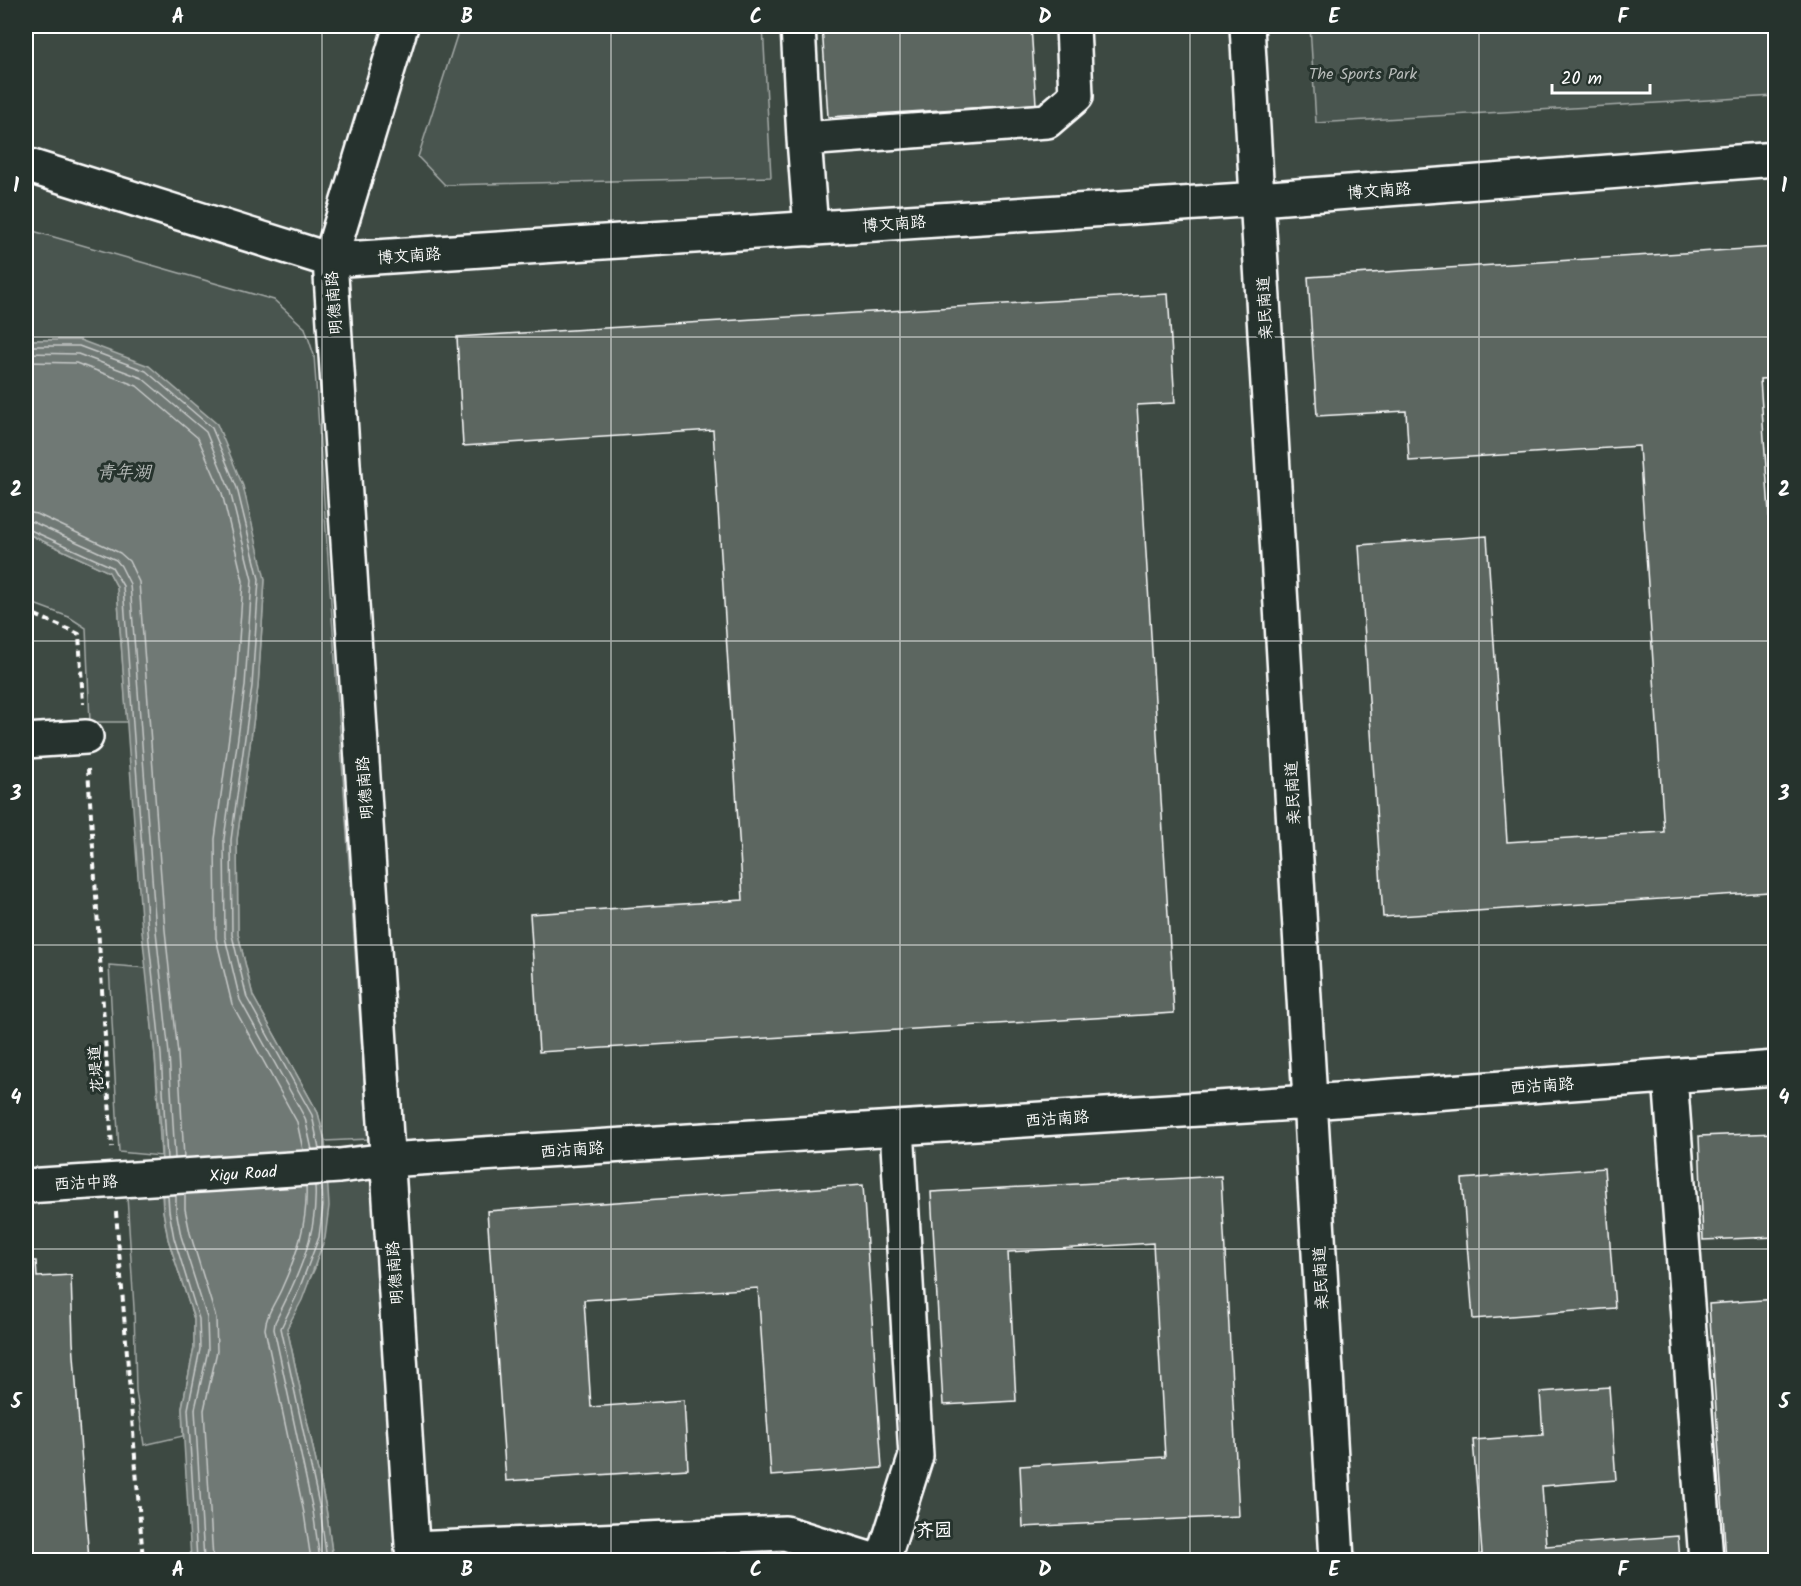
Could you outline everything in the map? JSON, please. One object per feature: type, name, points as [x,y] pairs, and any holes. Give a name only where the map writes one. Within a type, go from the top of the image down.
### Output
[{"type":"street","name":"明德南路","points":[[401,26],[330,260],[412,1555]]},
{"type":"street","points":[[798,26],[811,229]]},
{"type":"street","points":[[804,139],[1047,121],[1076,96],[1073,26]]},
{"type":"street","name":"亲民南道","points":[[1248,26],[1336,1560]]},
{"type":"street","name":"博文南路","points":[[26,165],[330,260],[1258,199],[1776,159]]},
{"type":"street","points":[[26,741],[86,737]]},
{"type":"street","name":"西沽南路","points":[[339,1166],[387,1160],[1310,1102],[1776,1068]]},
{"type":"street","points":[[1670,1076],[1706,1560]]},
{"type":"street","points":[[883,1560],[916,1456],[897,1128]]},
{"type":"street","name":"Xigu Road","points":[[147,1179],[339,1166]]},
{"type":"street","name":"西沽中路","points":[[26,1186],[114,1179],[147,1179]]},
{"type":"street","points":[[412,1555],[784,1533],[872,1560]]},
{"type":"path","name":"花堤道","points":[[26,611],[79,634],[114,1179],[142,1560]]},
{"type":"shaded area","points":[[26,26],[1775,26],[1775,1560],[26,1560]]},
{"type":"green space","points":[[460,26],[763,26],[771,177],[445,185],[418,157]]},
{"type":"green space","name":"The Sports Park","points":[[1310,26],[1775,26],[1775,96],[1316,123]]},
{"type":"green space","points":[[26,229],[274,300],[305,328],[314,355],[368,1139],[325,1141],[318,1113],[253,996],[238,934],[237,840],[258,687],[265,579],[80,340],[26,340]]},
{"type":"green space","points":[[26,533],[109,572],[117,587],[127,722],[90,722],[86,628],[69,617],[26,601]]},
{"type":"green space","points":[[109,965],[147,968],[161,1156],[119,1152]]},
{"type":"green space","points":[[375,1172],[400,1560],[333,1560],[326,1508],[287,1328],[315,1268],[327,1177]]},
{"type":"green space","points":[[162,1195],[168,1239],[194,1319],[194,1348],[182,1408],[183,1436],[144,1445],[136,1391],[134,1308],[127,1196]]},
{"type":"water","name":"青年湖","points":[[26,340],[80,340],[149,366],[217,424],[243,486],[265,579],[258,687],[237,840],[238,934],[253,996],[318,1113],[325,1141],[329,1206],[325,1238],[302,1300],[287,1328],[326,1508],[333,1560],[191,1560],[182,1408],[194,1348],[194,1319],[168,1239],[163,1211],[161,1130],[142,932],[117,587],[109,572],[26,533]]},
{"type":"building","points":[[822,26],[1031,26],[1036,104],[828,117]]},
{"type":"building","points":[[1776,247],[1776,378],[1760,379],[1776,615],[1776,916],[1770,916],[1769,892],[1383,917],[1359,545],[1487,536],[1507,842],[1664,832],[1639,446],[1409,461],[1406,411],[1317,416],[1308,277]]},
{"type":"building","points":[[1168,294],[1175,403],[1137,405],[1174,1013],[539,1052],[530,914],[743,900],[713,430],[463,446],[457,337]]},
{"type":"building","points":[[1776,1133],[1776,1237],[1703,1240],[1699,1136]]},
{"type":"building","points":[[1604,1168],[1615,1308],[1473,1319],[1462,1179]]},
{"type":"building","points":[[1221,1176],[1239,1516],[1023,1527],[1020,1466],[1165,1457],[1153,1243],[1008,1252],[1016,1401],[943,1405],[931,1192]]},
{"type":"building","points":[[863,1185],[882,1468],[771,1476],[758,1288],[584,1300],[591,1407],[684,1400],[688,1469],[506,1481],[487,1211]]},
{"type":"building","points":[[26,1261],[36,1261],[37,1277],[71,1275],[73,1342],[89,1560],[26,1560]]},
{"type":"building","points":[[1776,1299],[1776,1560],[1726,1560],[1709,1304]]},
{"type":"building","points":[[1609,1387],[1616,1480],[1542,1486],[1546,1546],[1678,1536],[1680,1560],[1464,1560],[1482,1554],[1473,1440],[1543,1435],[1540,1392]]},
{"type":"district","name":"齐园","points":[[934,1530]]}]
